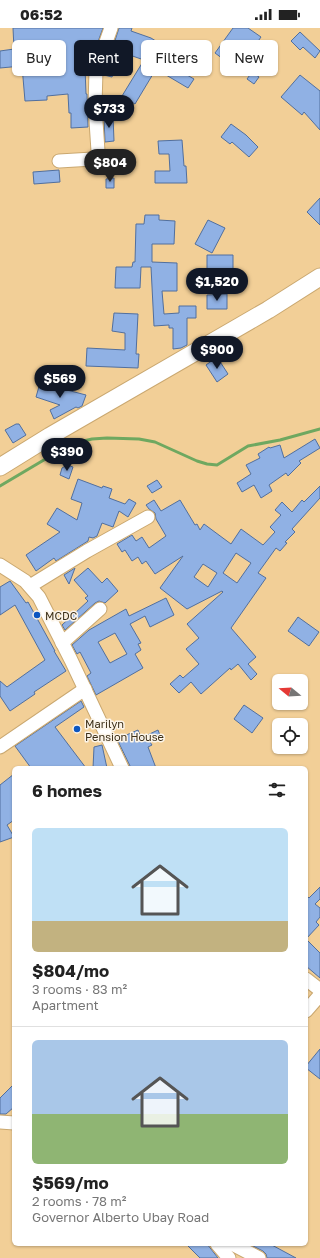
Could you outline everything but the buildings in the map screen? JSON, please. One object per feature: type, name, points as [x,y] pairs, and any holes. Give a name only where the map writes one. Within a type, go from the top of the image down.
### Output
[{"type":"main road","points":[[0,468],[50,436],[268,310],[320,277]]},
{"type":"street","points":[[59,161],[93,159],[97,155],[95,106],[96,70],[111,28]]},
{"type":"street","points":[[30,586],[87,551],[148,517]]},
{"type":"street","points":[[0,565],[30,586],[39,598],[85,689],[121,766]]},
{"type":"street","points":[[62,643],[100,609]]},
{"type":"street","points":[[0,747],[85,689]]},
{"type":"street","points":[[308,981],[320,990]]},
{"type":"street","points":[[308,1009],[320,995]]},
{"type":"street","points":[[0,1122],[12,1123]]},
{"type":"street","points":[[218,1246],[229,1258]]},
{"type":"street","points":[[236,1246],[259,1258]]},
{"type":"waterway","points":[[0,486],[59,451],[75,443],[92,439],[139,439],[155,442],[197,461],[217,465],[248,446],[280,440],[320,429]]},
{"type":"place","name":"MCDC","points":[[37,615]]},
{"type":"place","name":"Marilyn Pension House","points":[[77,729]]}]
